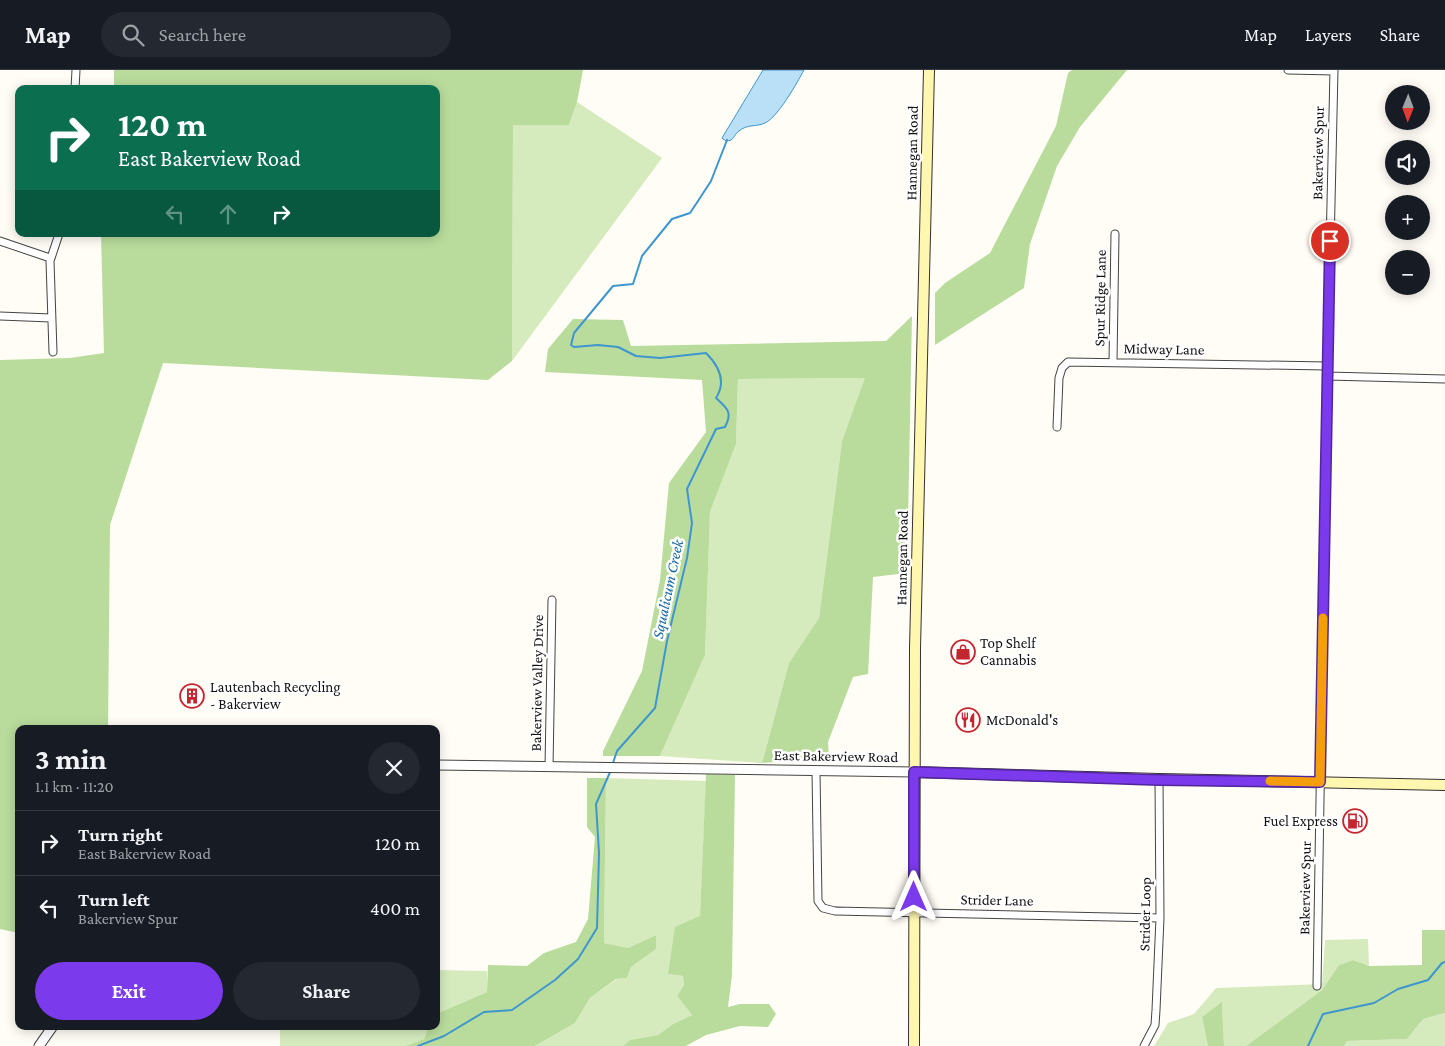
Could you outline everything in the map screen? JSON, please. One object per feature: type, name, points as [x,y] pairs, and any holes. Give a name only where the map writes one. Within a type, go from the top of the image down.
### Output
[{"type":"main road","name":"Hannegan Road","points":[[914,1046],[915,640],[929,70]]},
{"type":"main road","name":"East Bakerview Road","points":[[914,772],[1159,780],[1445,785]]},
{"type":"street","points":[[75,85],[76,70]]},
{"type":"street","points":[[1288,70],[1334,70]]},
{"type":"street","name":"Bakerview Spur","points":[[1317,986],[1327,366],[1334,70]]},
{"type":"street","name":"Spur Ridge Lane","points":[[1113,362],[1114,234]]},
{"type":"street","points":[[53,352],[50,258],[58,237]]},
{"type":"street","points":[[0,241],[50,258]]},
{"type":"street","points":[[0,316],[51,318]]},
{"type":"street","name":"Midway Lane","points":[[1057,427],[1059,378],[1062,368],[1068,362],[1327,366]]},
{"type":"street","points":[[1327,376],[1445,379]]},
{"type":"street","name":"Bakerview Valley Drive","points":[[549,767],[552,600]]},
{"type":"street","name":"East Bakerview Road","points":[[440,765],[914,772]]},
{"type":"street","name":"Strider Lane","points":[[816,771],[818,900],[819,905],[828,910],[1160,918]]},
{"type":"street","name":"Strider Loop","points":[[1144,1046],[1154,1025],[1156,1010],[1160,918],[1159,780]]},
{"type":"street","points":[[39,1046],[50,1030]]},
{"type":"green space","points":[[114,70],[583,70],[577,102],[569,125],[513,125],[512,361],[488,380],[163,363],[110,525],[108,725],[15,725],[15,932],[0,929],[0,360],[70,358],[104,353],[101,237],[440,237],[440,85],[114,85]]},
{"type":"green space","points":[[1072,70],[1127,70],[1080,127],[1057,166],[1030,244],[1024,288],[935,345],[935,293],[945,283],[990,253],[1056,126],[1068,73]]},
{"type":"green space","points":[[577,102],[662,158],[512,361],[513,125],[569,125]]},
{"type":"green space","points":[[912,316],[907,573],[873,577],[868,674],[853,677],[828,742],[829,758],[762,763],[789,663],[819,618],[842,441],[865,378],[738,379],[736,444],[710,512],[705,655],[660,756],[603,756],[603,751],[642,671],[660,580],[669,483],[706,432],[702,380],[545,372],[548,349],[573,319],[623,320],[631,346],[886,341]]},
{"type":"green space","points":[[866,378],[842,441],[819,618],[789,663],[762,763],[660,756],[705,655],[710,512],[736,444],[738,379]]},
{"type":"green space","points":[[706,774],[735,775],[732,975],[728,1007],[740,1004],[769,1004],[776,1014],[768,1027],[740,1026],[706,1035],[686,1046],[623,1046],[630,1040],[658,1035],[673,1024],[692,1015],[677,996],[684,985],[683,976],[668,974],[675,927],[700,916]]},
{"type":"green space","points":[[587,778],[606,778],[604,943],[628,948],[656,935],[656,949],[631,967],[627,978],[616,979],[590,998],[575,1023],[535,1046],[405,1046],[424,1039],[427,1030],[440,1030],[440,1012],[487,992],[488,965],[527,966],[544,953],[576,942],[588,919],[595,837],[587,827]]},
{"type":"green space","points":[[606,778],[706,781],[700,916],[668,974],[683,976],[684,985],[677,996],[692,1015],[673,1024],[658,1035],[630,1040],[623,1046],[535,1046],[575,1023],[590,998],[617,979],[627,978],[631,967],[656,949],[656,935],[628,948],[604,943]]},
{"type":"green space","points":[[1422,930],[1445,930],[1445,1013],[1423,1019],[1407,1039],[1347,1041],[1344,1046],[1246,1046],[1322,990],[1339,965],[1353,960],[1369,966],[1422,965]]},
{"type":"green space","points":[[1368,939],[1369,966],[1353,960],[1339,965],[1322,990],[1246,1046],[1224,1046],[1222,1003],[1202,1017],[1208,1046],[1154,1046],[1168,1023],[1194,1014],[1216,988],[1322,984],[1325,940]]},
{"type":"green space","points":[[440,970],[487,971],[487,992],[440,1012]]},
{"type":"green space","points":[[1222,1002],[1224,1046],[1208,1046],[1202,1017]]},
{"type":"green space","points":[[1445,1013],[1445,1046],[1344,1046],[1347,1041],[1407,1039],[1423,1019]]},
{"type":"green space","points":[[280,1030],[427,1030],[424,1039],[405,1046],[280,1046]]},
{"type":"water","points":[[763,70],[804,70],[787,99],[770,120],[742,129],[732,139],[726,141],[722,138]]},
{"type":"waterway","name":"Squalicum Creek","points":[[613,763],[617,751],[655,708],[667,641],[687,558],[692,523],[687,489],[716,429],[725,427],[729,414],[716,398],[721,386],[720,374],[715,363],[706,353],[660,358],[636,356],[618,347],[598,345],[574,347],[571,345],[574,333],[613,286],[633,284],[642,256],[672,219],[690,213],[711,181],[727,140]]},
{"type":"waterway","name":"Squalicum Creek","points":[[418,1046],[444,1036],[484,1012],[512,1010],[555,980],[578,959],[597,928],[599,853],[596,804],[611,770]]},
{"type":"waterway","points":[[1308,1046],[1323,1014],[1374,1003],[1398,989],[1428,980],[1445,962]]},
{"type":"slow traffic","points":[[1270,781],[1320,782],[1323,618]]},
{"type":"place","name":"Top Shelf Cannabis","points":[[963,652]]},
{"type":"place","name":"Lautenbach Recycling - Bakerview","points":[[192,696]]},
{"type":"place","name":"McDonald's","points":[[968,720]]},
{"type":"place","name":"Fuel Express","points":[[1355,821]]},
{"type":"route","points":[[914,897],[914,772],[1159,780],[1320,782],[1330,241]]}]
